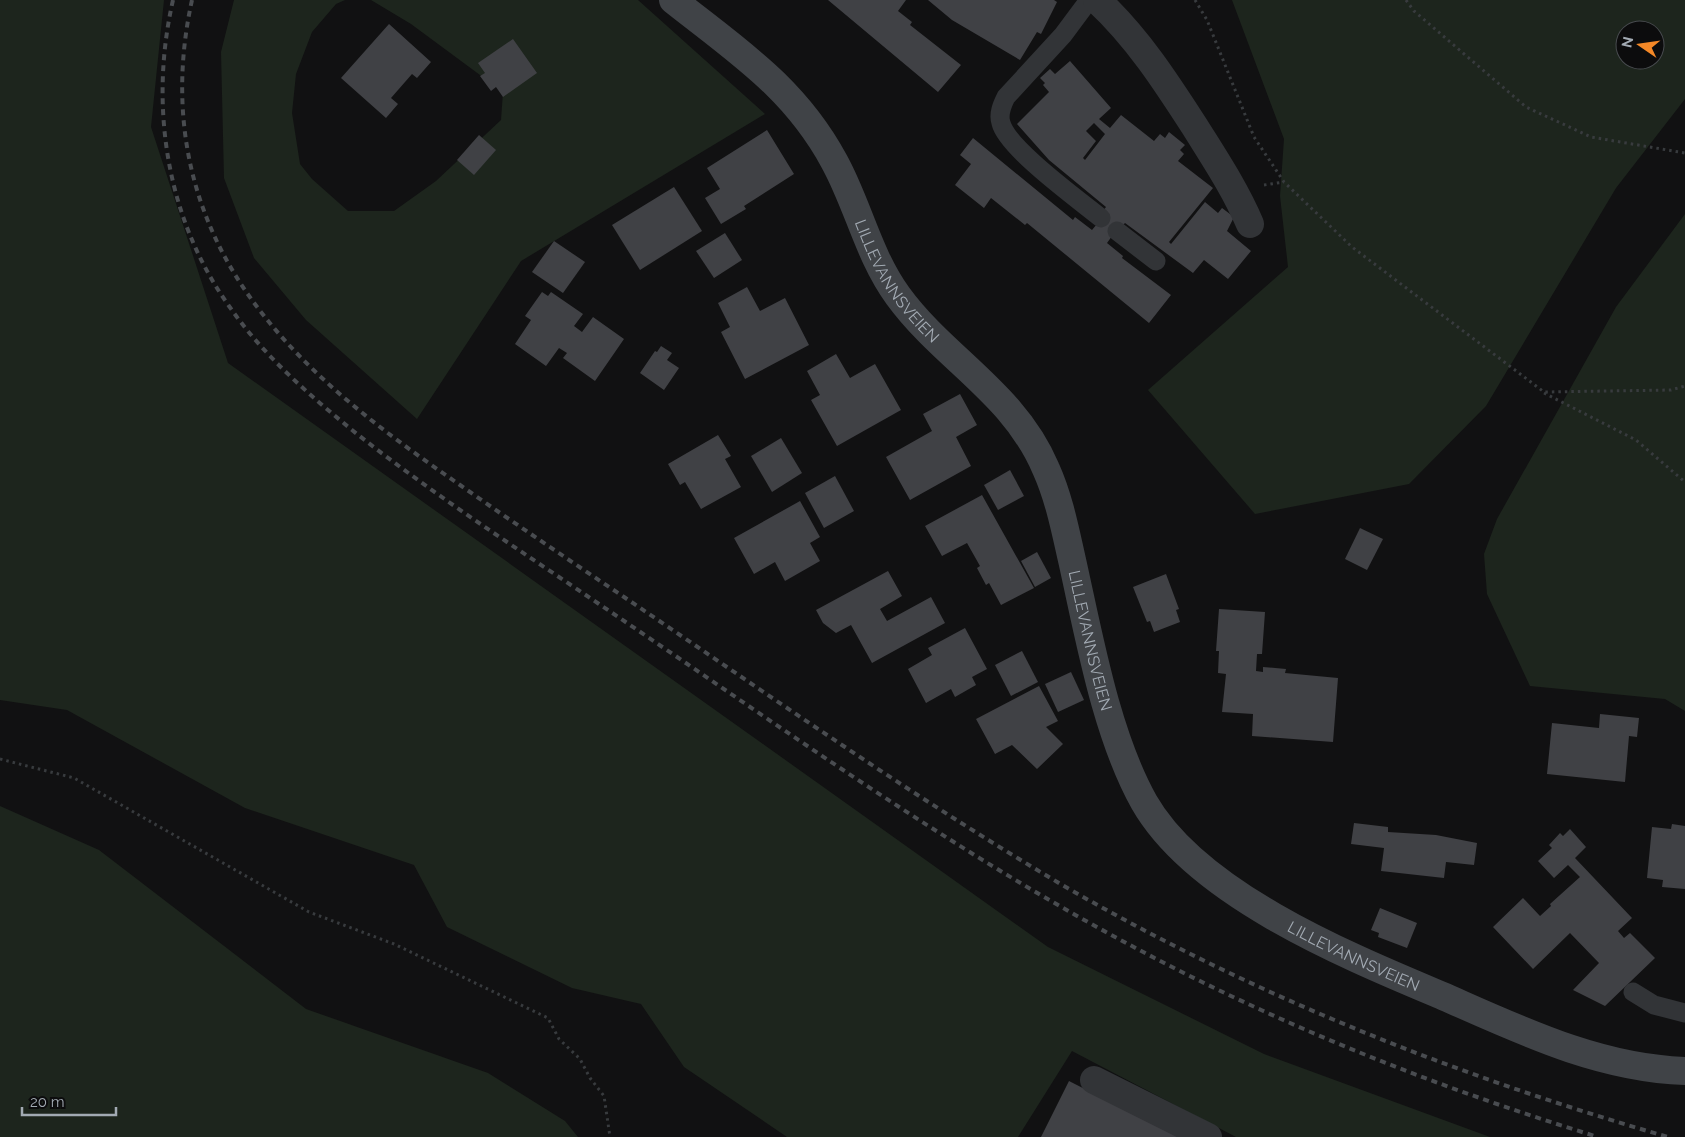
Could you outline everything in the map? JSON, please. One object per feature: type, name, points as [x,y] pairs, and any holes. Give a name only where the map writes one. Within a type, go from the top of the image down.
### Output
[{"type":"street","name":"LILLEVANNSVEIEN","points":[[673,0],[771,78],[796,104],[835,162],[878,263],[897,295],[924,328],[992,389],[1016,416],[1032,439],[1047,470],[1060,511],[1091,646],[1113,726],[1128,769],[1146,805],[1177,844],[1213,876],[1251,902],[1301,932],[1415,985],[1550,1042],[1608,1061],[1658,1070],[1685,1072]]},
{"type":"street","points":[[1097,0],[1119,20],[1154,66],[1235,190],[1250,224]]},
{"type":"street","points":[[1094,1080],[1208,1137]]},
{"type":"lane","points":[[1089,0],[1063,35],[1006,97],[1001,109],[1000,122],[1004,132],[1019,149],[1101,218]]},
{"type":"lane","points":[[1116,230],[1156,261]]},
{"type":"lane","points":[[1633,992],[1654,1005],[1685,1013]]},
{"type":"path","points":[[1195,0],[1207,20],[1254,137],[1284,182],[1352,247],[1544,392],[1636,440],[1685,482]]},
{"type":"path","points":[[1406,0],[1414,11],[1526,107],[1591,137],[1685,153]]},
{"type":"path","points":[[1544,392],[1671,390],[1685,386]]},
{"type":"path","points":[[0,759],[74,778],[309,912],[394,944],[548,1018],[559,1039],[580,1058],[590,1078],[604,1096],[610,1137]]},
{"type":"shaded area","points":[[0,0],[164,0],[151,127],[228,363],[1048,947],[1264,1054],[1490,1137],[1236,1137],[1072,1051],[1018,1137],[787,1137],[684,1067],[641,1004],[572,988],[447,927],[414,865],[245,808],[67,710],[0,700]]},
{"type":"shaded area","points":[[234,0],[345,0],[336,4],[312,32],[296,74],[292,113],[300,164],[312,179],[348,211],[394,211],[436,181],[501,120],[503,92],[411,24],[371,0],[638,0],[765,114],[521,261],[417,419],[306,320],[254,258],[224,178],[221,52]]},
{"type":"shaded area","points":[[1232,0],[1685,0],[1685,99],[1616,188],[1486,406],[1409,484],[1255,514],[1148,390],[1288,267],[1280,196],[1284,139]]},
{"type":"shaded area","points":[[1685,214],[1685,711],[1665,699],[1530,686],[1487,594],[1484,554],[1497,519],[1616,307]]},
{"type":"shaded area","points":[[0,806],[99,850],[306,1009],[488,1073],[565,1121],[578,1137],[0,1137]]},
{"type":"building","points":[[828,0],[906,0],[898,11],[912,22],[910,25],[961,65],[938,92]]},
{"type":"building","points":[[928,0],[1054,0],[1057,2],[1041,34],[1037,32],[1020,60],[952,20]]},
{"type":"building","points":[[389,24],[431,62],[417,78],[412,74],[391,98],[398,104],[386,118],[341,78]]},
{"type":"building","points":[[513,39],[537,73],[503,97],[496,87],[491,91],[480,76],[485,73],[478,63]]},
{"type":"building","points":[[1070,61],[1111,108],[1099,119],[1110,128],[1121,115],[1154,141],[1160,134],[1165,138],[1169,132],[1185,145],[1180,150],[1184,154],[1178,161],[1213,188],[1169,242],[1171,244],[1205,202],[1218,213],[1222,208],[1234,217],[1227,231],[1251,251],[1228,279],[1204,260],[1193,273],[1125,223],[1122,226],[1120,225],[1107,243],[1123,256],[1122,258],[1171,295],[1149,323],[1027,223],[1025,225],[991,198],[984,208],[955,185],[971,164],[960,155],[973,138],[1073,220],[1075,217],[1092,230],[1106,213],[1103,211],[1106,207],[1049,160],[1017,124],[1049,92],[1043,85],[1045,83],[1040,78],[1050,69],[1055,74]],"holes":[[[1094,123],[1105,134],[1085,160],[1083,158],[1096,141],[1086,131]]]},
{"type":"building","points":[[767,130],[794,174],[744,206],[746,209],[721,224],[705,198],[720,189],[707,168]]},
{"type":"building","points":[[479,135],[496,150],[474,175],[457,160]]},
{"type":"building","points":[[674,187],[702,231],[640,270],[612,225]]},
{"type":"building","points":[[725,233],[742,260],[714,278],[696,251]]},
{"type":"building","points":[[554,241],[585,262],[563,293],[532,272]]},
{"type":"building","points":[[747,287],[760,311],[785,298],[809,345],[745,379],[721,332],[730,327],[718,303]]},
{"type":"building","points":[[542,292],[548,296],[551,292],[583,314],[574,326],[582,332],[593,317],[624,339],[595,381],[563,358],[567,353],[559,348],[546,366],[515,344],[531,320],[525,316]]},
{"type":"building","points":[[661,346],[672,353],[667,360],[679,368],[664,390],[640,373],[655,351],[657,352]]},
{"type":"building","points":[[836,354],[850,378],[875,364],[901,410],[837,446],[811,400],[820,395],[807,371]]},
{"type":"building","points":[[960,394],[977,425],[956,437],[971,466],[910,500],[886,457],[932,431],[923,414]]},
{"type":"building","points":[[718,435],[731,456],[725,459],[741,487],[701,509],[685,482],[680,485],[668,464]]},
{"type":"building","points":[[781,438],[802,473],[772,492],[751,456]]},
{"type":"building","points":[[1010,470],[1024,496],[998,510],[984,485]]},
{"type":"building","points":[[835,476],[854,511],[824,528],[805,493]]},
{"type":"building","points":[[982,495],[1034,588],[1001,605],[989,583],[986,585],[977,568],[980,566],[967,543],[942,556],[925,526]]},
{"type":"building","points":[[800,501],[820,537],[810,543],[820,561],[785,581],[775,562],[754,574],[734,538]]},
{"type":"building","points":[[1360,528],[1383,539],[1367,570],[1345,559]]},
{"type":"building","points":[[1037,552],[1051,578],[1035,587],[1021,561]]},
{"type":"building","points":[[888,571],[902,596],[880,609],[887,621],[931,597],[945,623],[872,663],[851,625],[836,633],[823,623],[816,610]]},
{"type":"building","points":[[1166,574],[1179,609],[1176,610],[1180,622],[1154,632],[1150,621],[1147,622],[1133,587]]},
{"type":"building","points":[[1219,609],[1265,612],[1262,654],[1257,654],[1256,671],[1263,672],[1263,667],[1286,669],[1285,673],[1338,678],[1333,742],[1252,736],[1253,714],[1222,712],[1226,674],[1218,673],[1219,651],[1216,651]]},
{"type":"building","points":[[965,628],[987,669],[972,677],[976,685],[955,697],[951,689],[926,703],[908,669],[932,655],[928,648]]},
{"type":"building","points":[[1022,651],[1038,682],[1011,696],[995,665]]},
{"type":"building","points":[[1071,672],[1084,700],[1058,712],[1045,684]]},
{"type":"building","points":[[1039,686],[1058,721],[1046,727],[1063,744],[1037,769],[1012,745],[995,754],[976,719]]},
{"type":"building","points":[[1600,714],[1639,718],[1637,737],[1629,736],[1625,782],[1547,774],[1552,723],[1599,728]]},
{"type":"building","points":[[1354,823],[1388,827],[1388,832],[1436,835],[1477,843],[1474,865],[1446,862],[1444,878],[1381,871],[1384,848],[1351,844]]},
{"type":"building","points":[[1672,824],[1685,826],[1685,889],[1662,887],[1663,880],[1647,878],[1652,827],[1671,829]]},
{"type":"building","points":[[1570,829],[1586,847],[1575,858],[1632,918],[1618,931],[1624,938],[1630,933],[1655,958],[1605,1006],[1573,990],[1599,963],[1570,933],[1533,969],[1493,927],[1523,898],[1540,916],[1551,906],[1550,904],[1580,877],[1568,865],[1554,878],[1538,861],[1552,848],[1549,845],[1560,833],[1563,836]]},
{"type":"building","points":[[1380,908],[1417,923],[1407,948],[1378,937],[1379,933],[1371,930]]},
{"type":"building","points":[[1069,1081],[1179,1137],[1041,1137]]},
{"type":"railway","points":[[173,0],[166,40],[163,80],[164,120],[168,159],[177,198],[190,236],[208,272],[242,324],[286,372],[352,430],[412,476],[794,737],[926,824],[1061,907],[1186,974],[1301,1028],[1477,1097],[1598,1137]]},
{"type":"railway","points":[[192,0],[185,39],[182,77],[183,115],[188,152],[197,189],[209,225],[226,259],[247,293],[269,322],[318,374],[373,421],[521,527],[897,781],[1064,886],[1136,926],[1283,998],[1358,1030],[1511,1088],[1668,1137]]}]
